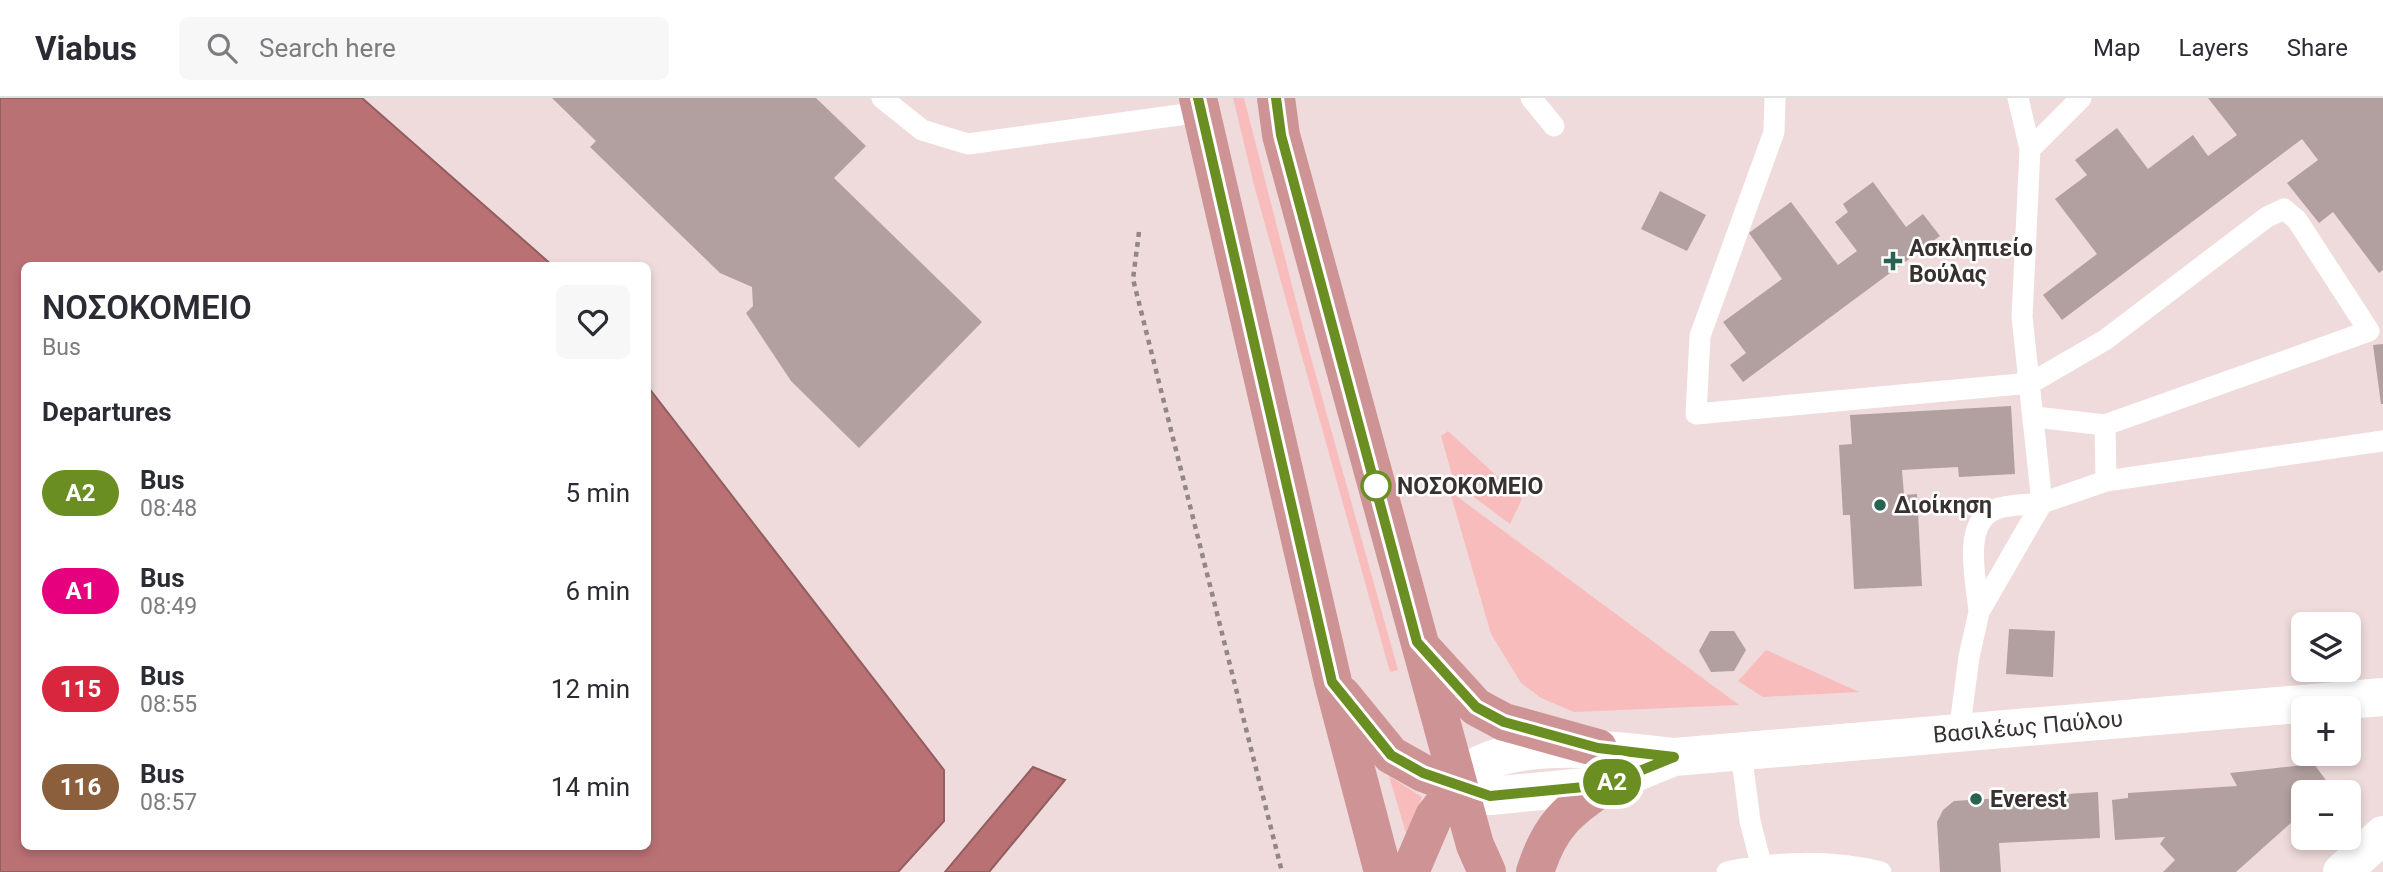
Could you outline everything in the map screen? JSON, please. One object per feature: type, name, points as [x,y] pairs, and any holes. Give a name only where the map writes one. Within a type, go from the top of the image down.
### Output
[{"type":"highway","points":[[1276,98],[1281,135],[1417,642],[1475,845],[1487,872]]},
{"type":"highway","points":[[1200,105],[1332,682],[1383,872]]},
{"type":"highway","points":[[1417,642],[1476,707],[1504,722],[1598,748]]},
{"type":"highway","points":[[1332,682],[1391,755],[1423,773],[1458,786]]},
{"type":"highway","points":[[1535,872],[1545,840],[1569,810],[1605,785]]},
{"type":"highway","points":[[1410,872],[1434,816],[1458,786]]},
{"type":"street","name":"Βασιλέως Παύλου","points":[[1674,757],[1605,785],[1490,796],[1458,786],[1480,764],[1517,753],[1598,748],[1674,757],[2383,697]]},
{"type":"street","points":[[2342,872],[2383,835]]},
{"type":"lane","points":[[882,98],[922,130],[968,144],[1200,105]]},
{"type":"lane","points":[[1531,98],[1554,126]]},
{"type":"lane","points":[[1774,98],[1774,132],[1699,335],[1696,414],[2031,383],[2105,340],[2267,217],[2284,209],[2297,220],[2376,329],[2105,425],[2035,416]]},
{"type":"lane","points":[[1979,612],[2042,503],[2035,416],[2022,317],[2030,149],[2018,98]]},
{"type":"lane","points":[[2030,149],[2081,98]]},
{"type":"lane","points":[[2105,425],[2106,481]]},
{"type":"lane","points":[[1959,733],[1969,657],[1979,612],[1974,539],[1979,522],[1994,510],[2042,503],[2106,481],[2383,441]]},
{"type":"lane","points":[[1741,751],[1750,821],[1761,864]]},
{"type":"lane","points":[[1727,872],[1761,864],[1847,865],[1881,872]]},
{"type":"path","points":[[1139,232],[1133,279],[1282,872]]},
{"type":"shaded area","points":[[0,98],[362,98],[548,262],[21,262],[21,850],[651,850],[651,391],[944,770],[944,821],[898,872],[0,872]]},
{"type":"shaded area","points":[[1233,98],[1244,98],[1305,336],[1398,670],[1390,672],[1254,185]]},
{"type":"shaded area","points":[[1448,431],[1522,499],[1510,524],[1454,482],[1441,436]]},
{"type":"shaded area","points":[[1450,492],[1739,705],[1574,712],[1541,698],[1521,683],[1491,634]]},
{"type":"shaded area","points":[[1766,650],[1859,692],[1763,697],[1738,681]]},
{"type":"shaded area","points":[[1033,767],[1065,780],[989,872],[945,872]]},
{"type":"shaded area","points":[[1389,776],[1422,797],[1406,833]]},
{"type":"building","points":[[552,98],[816,98],[866,146],[834,178],[982,322],[859,448],[791,381],[746,313],[753,306],[752,287],[720,273],[590,147],[596,141]]},
{"type":"building","points":[[2208,98],[2383,98],[2383,270],[2379,273],[2333,212],[2319,223],[2287,183],[2318,160],[2302,139],[2062,320],[2043,295],[2097,254],[2055,199],[2087,175],[2075,160],[2117,128],[2148,169],[2193,135],[2208,156],[2237,135]]},
{"type":"building","points":[[1873,182],[1906,227],[1923,214],[1940,236],[1743,382],[1730,365],[1746,353],[1723,322],[1782,279],[1749,233],[1791,202],[1838,265],[1857,251],[1835,222],[1848,212],[1843,204]]},
{"type":"building","points":[[1660,191],[1706,215],[1687,251],[1641,229]]},
{"type":"building","points":[[2383,344],[2383,404],[2381,404],[2373,345]]},
{"type":"building","name":"Διοίκηση","points":[[2011,406],[2015,474],[1959,477],[1958,467],[1902,470],[1904,495],[1917,494],[1922,586],[1854,589],[1850,515],[1843,515],[1839,445],[1852,444],[1850,415]]},
{"type":"building","points":[[2009,629],[2055,631],[2053,677],[2006,674]]},
{"type":"building","points":[[1710,631],[1734,631],[1746,650],[1734,671],[1711,672],[1699,651]]},
{"type":"building","points":[[2315,766],[2326,780],[2291,780],[2291,823],[2236,872],[2163,872],[2175,860],[2160,844],[2165,837],[2115,840],[2112,800],[2128,798],[2128,793],[2237,786],[2230,773]]},
{"type":"building","points":[[2098,792],[2100,838],[1999,843],[2001,872],[1940,872],[1937,822],[1943,810],[1954,801]]},
{"type":"bus line","name":"Α2","points":[[1198,98],[1332,682],[1391,755],[1423,773],[1490,796],[1605,785],[1674,757],[1598,748],[1504,722],[1476,707],[1417,642],[1281,135],[1276,98]]},
{"type":"place","name":"Ασκληπιείο Βούλας","points":[[1893,261]]},
{"type":"place","name":"ΝΟΣΟΚΟΜΕΙΟ","points":[[1376,486]]},
{"type":"place","name":"Διοίκηση","points":[[1880,505]]},
{"type":"place","name":"Everest","points":[[1976,799]]}]
